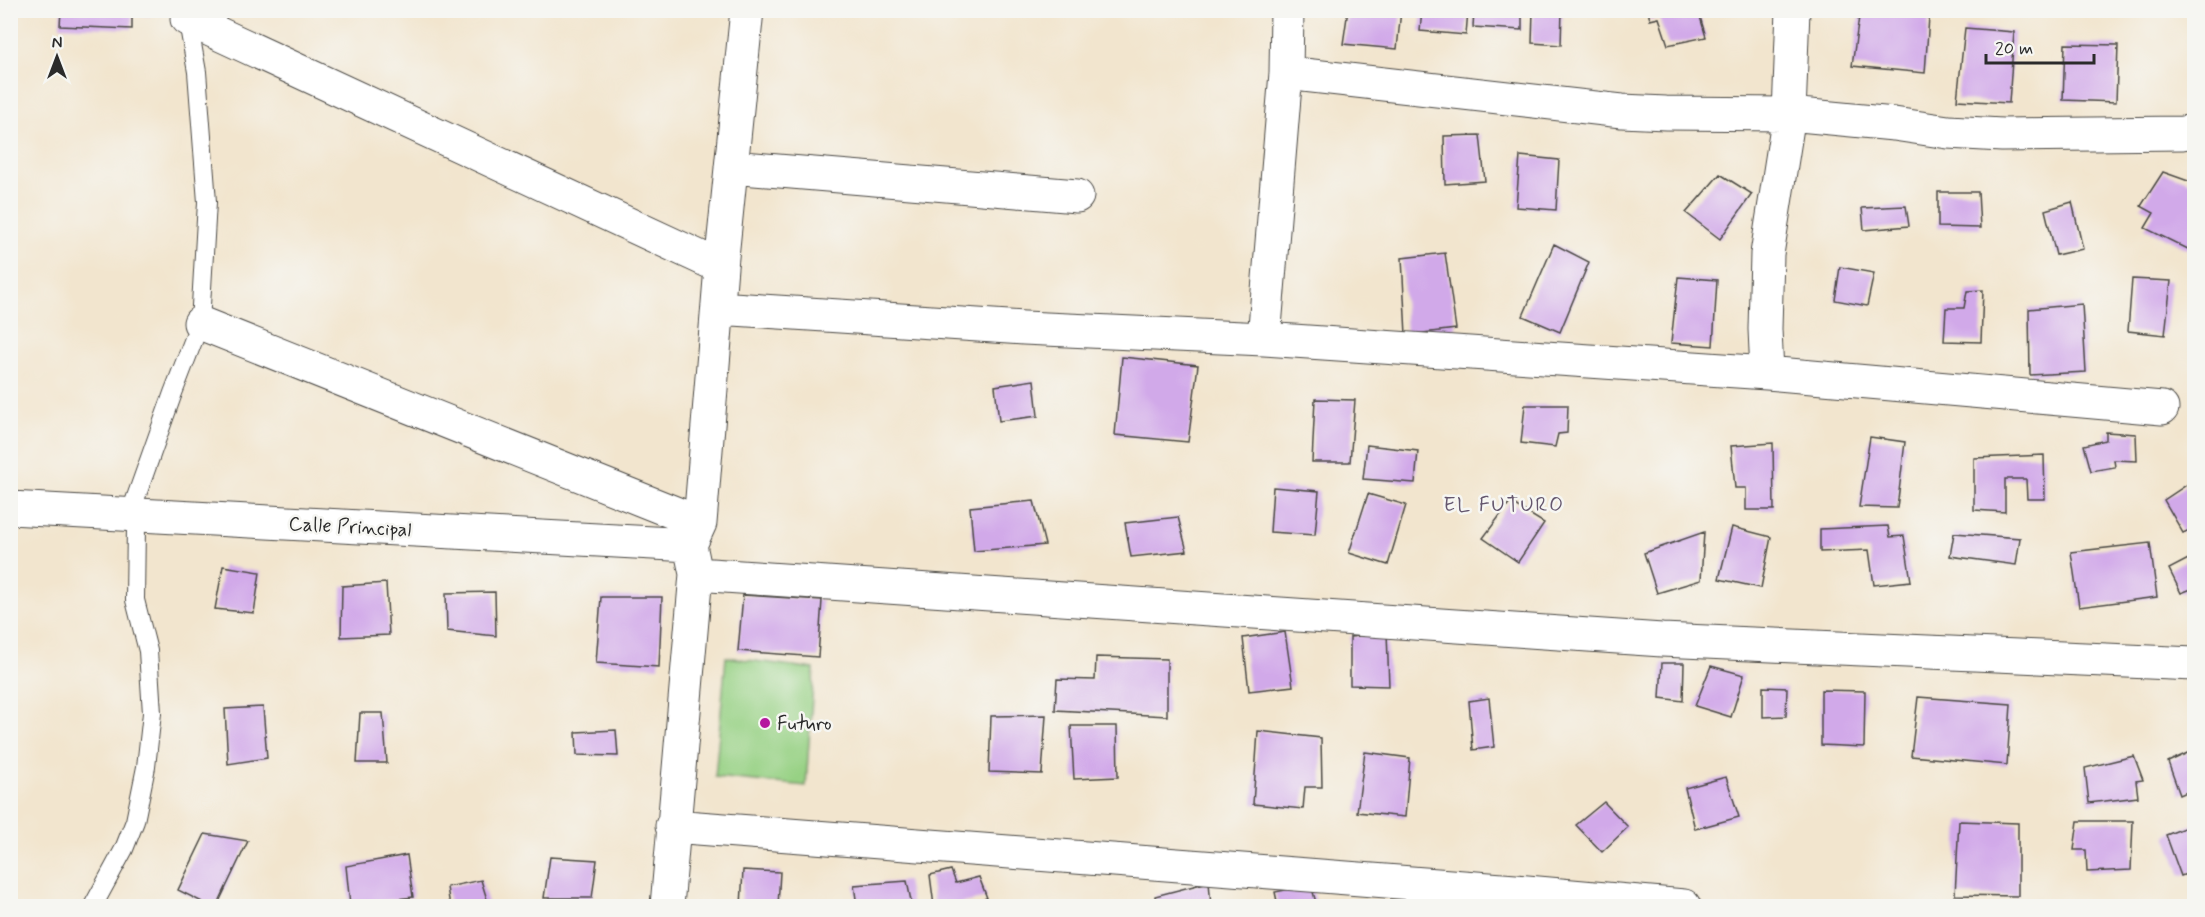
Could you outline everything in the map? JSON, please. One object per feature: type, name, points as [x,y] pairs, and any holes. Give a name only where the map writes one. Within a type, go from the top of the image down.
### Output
[{"type":"street","points":[[667,906],[695,547],[747,10]]},
{"type":"street","points":[[1264,339],[1286,73],[1287,10]]},
{"type":"street","points":[[1767,374],[1767,254],[1789,114],[1794,10]]},
{"type":"street","points":[[188,15],[721,267]]},
{"type":"street","points":[[1286,73],[1622,111],[1789,114],[1894,124],[1948,132],[2002,135],[2194,131]]},
{"type":"street","points":[[731,167],[1077,196]]},
{"type":"street","points":[[718,308],[1024,328],[1264,339],[1767,374],[2162,408]]},
{"type":"street","points":[[200,323],[695,547]]},
{"type":"street","name":"Calle Principal","points":[[10,508],[695,547],[1662,640],[2194,664]]},
{"type":"street","points":[[672,826],[1684,906]]},
{"type":"lane","points":[[93,906],[124,849],[135,821],[146,767],[152,713],[148,651],[135,600],[136,525],[130,514],[172,393],[200,323],[207,202],[197,72],[188,15]]},
{"type":"green space","name":"Futuro","points":[[726,657],[814,669],[806,786],[715,777]]},
{"type":"building","points":[[61,10],[151,10],[151,16],[132,14],[132,29],[60,26]]},
{"type":"building","points":[[1348,10],[1401,10],[1397,49],[1343,44]]},
{"type":"building","points":[[1422,10],[1468,10],[1466,35],[1420,31]]},
{"type":"building","points":[[1474,10],[1522,10],[1522,30],[1473,27]]},
{"type":"building","points":[[1533,10],[1562,10],[1561,45],[1532,43]]},
{"type":"building","points":[[1648,10],[1698,10],[1706,37],[1668,45],[1659,18],[1650,20]]},
{"type":"building","points":[[1860,10],[1929,17],[1925,73],[1852,66]]},
{"type":"building","points":[[1965,28],[2014,32],[2009,103],[1957,100]]},
{"type":"building","points":[[2065,44],[2118,45],[2116,102],[2063,100]]},
{"type":"building","points":[[1480,135],[1485,181],[1445,184],[1444,136]]},
{"type":"building","points":[[1520,156],[1559,160],[1556,210],[1516,207]]},
{"type":"building","points":[[2163,172],[2194,183],[2194,252],[2145,228],[2154,213],[2141,206]]},
{"type":"building","points":[[1720,174],[1752,194],[1720,239],[1686,213]]},
{"type":"building","points":[[1938,192],[1978,192],[1980,228],[1938,227]]},
{"type":"building","points":[[2072,202],[2083,249],[2056,255],[2045,210]]},
{"type":"building","points":[[1906,206],[1909,226],[1864,230],[1862,208]]},
{"type":"building","points":[[1554,244],[1589,262],[1560,332],[1523,316]]},
{"type":"building","points":[[1445,253],[1456,329],[1406,335],[1402,258]]},
{"type":"building","points":[[1840,267],[1874,273],[1867,306],[1835,300]]},
{"type":"building","points":[[1678,277],[1717,280],[1713,346],[1671,343]]},
{"type":"building","points":[[2132,279],[2171,281],[2165,335],[2128,331]]},
{"type":"building","points":[[1983,290],[1981,342],[1944,341],[1946,308],[1964,308],[1967,291]]},
{"type":"building","points":[[2082,304],[2086,372],[2030,375],[2029,309]]},
{"type":"building","points":[[1122,357],[1198,365],[1188,442],[1115,435]]},
{"type":"building","points":[[1034,380],[1038,416],[999,421],[995,386]]},
{"type":"building","points":[[1315,399],[1355,400],[1350,462],[1312,462]]},
{"type":"building","points":[[1525,405],[1568,405],[1567,433],[1558,434],[1555,447],[1521,443]]},
{"type":"building","points":[[2106,432],[2136,434],[2137,461],[2114,460],[2115,467],[2091,471],[2084,445],[2106,440]]},
{"type":"building","points":[[1870,437],[1905,442],[1897,508],[1859,507]]},
{"type":"building","points":[[1773,443],[1774,510],[1746,510],[1746,488],[1735,488],[1731,446]]},
{"type":"building","points":[[1367,445],[1418,451],[1415,483],[1363,479]]},
{"type":"building","points":[[2044,455],[2045,499],[2027,499],[2026,479],[2005,479],[2005,512],[1974,510],[1974,458]]},
{"type":"building","points":[[2194,480],[2194,528],[2183,533],[2164,500]]},
{"type":"building","points":[[1273,487],[1319,491],[1315,535],[1270,532]]},
{"type":"building","points":[[1368,494],[1406,505],[1388,565],[1349,553]]},
{"type":"building","points":[[1034,501],[1045,545],[974,551],[970,507]]},
{"type":"building","points":[[1510,502],[1544,523],[1518,562],[1483,538]]},
{"type":"building","points":[[1178,517],[1187,551],[1131,557],[1125,523]]},
{"type":"building","points":[[1888,526],[1890,537],[1904,536],[1911,581],[1874,585],[1869,550],[1820,552],[1820,529]]},
{"type":"building","points":[[1732,527],[1771,537],[1761,588],[1719,579]]},
{"type":"building","points":[[1704,532],[1701,580],[1657,593],[1644,553]]},
{"type":"building","points":[[1954,533],[2020,538],[2016,565],[1950,556]]},
{"type":"building","points":[[2150,543],[2157,597],[2079,607],[2071,552]]},
{"type":"building","points":[[2194,556],[2194,588],[2181,593],[2169,569]]},
{"type":"building","points":[[223,566],[260,572],[254,613],[215,609]]},
{"type":"building","points":[[386,583],[389,635],[341,637],[342,586]]},
{"type":"building","points":[[495,592],[496,636],[447,631],[446,593]]},
{"type":"building","points":[[743,595],[822,600],[818,657],[738,651]]},
{"type":"building","points":[[601,597],[662,597],[659,667],[596,663]]},
{"type":"building","points":[[1285,632],[1293,686],[1249,691],[1243,638]]},
{"type":"building","points":[[1387,633],[1389,686],[1350,685],[1350,637]]},
{"type":"building","points":[[1096,657],[1167,659],[1167,716],[1055,710],[1057,679],[1095,680]]},
{"type":"building","points":[[1662,663],[1684,663],[1683,701],[1660,698]]},
{"type":"building","points":[[1711,666],[1744,675],[1731,717],[1695,706]]},
{"type":"building","points":[[1763,687],[1787,688],[1786,716],[1763,717]]},
{"type":"building","points":[[1821,690],[1865,691],[1864,747],[1821,745]]},
{"type":"building","points":[[1918,697],[2011,704],[2007,765],[1911,756]]},
{"type":"building","points":[[1489,698],[1494,747],[1473,750],[1469,701]]},
{"type":"building","points":[[263,707],[267,758],[228,764],[225,709]]},
{"type":"building","points":[[360,713],[383,713],[387,763],[357,763]]},
{"type":"building","points":[[1046,715],[1042,774],[989,772],[991,716]]},
{"type":"building","points":[[1071,726],[1117,726],[1118,777],[1074,779]]},
{"type":"building","points":[[616,730],[618,756],[577,755],[576,732]]},
{"type":"building","points":[[1258,731],[1321,738],[1322,787],[1305,787],[1303,809],[1253,804]]},
{"type":"building","points":[[2194,750],[2194,789],[2180,795],[2168,762]]},
{"type":"building","points":[[1365,752],[1410,758],[1405,817],[1357,812]]},
{"type":"building","points":[[2134,756],[2143,780],[2136,781],[2138,797],[2089,803],[2085,768]]},
{"type":"building","points":[[1726,777],[1739,817],[1695,829],[1685,788]]},
{"type":"building","points":[[1604,802],[1628,827],[1602,852],[1576,825]]},
{"type":"building","points":[[1959,821],[2018,823],[2018,896],[1955,895]]},
{"type":"building","points":[[2078,821],[2133,821],[2131,870],[2087,872],[2086,850],[2074,850]]},
{"type":"building","points":[[2194,824],[2194,871],[2181,876],[2166,835]]},
{"type":"building","points":[[205,834],[248,841],[217,906],[210,906],[178,890]]},
{"type":"building","points":[[407,855],[413,897],[350,905],[346,866]]},
{"type":"building","points":[[550,857],[597,860],[592,898],[544,898]]},
{"type":"building","points":[[743,870],[780,872],[778,906],[741,906]]},
{"type":"building","points":[[951,870],[956,883],[979,877],[987,898],[949,906],[934,906],[930,875]]},
{"type":"building","points":[[481,880],[489,906],[450,906],[447,887]]},
{"type":"building","points":[[907,881],[912,906],[857,906],[854,885]]},
{"type":"building","points":[[1209,882],[1211,906],[1156,906],[1155,896]]},
{"type":"building","points":[[1311,885],[1317,906],[1278,906],[1275,892]]},
{"type":"place","name":"Futuro","points":[[765,723]]},
{"type":"district","name":"EL FUTURO","points":[[1504,504]]}]
